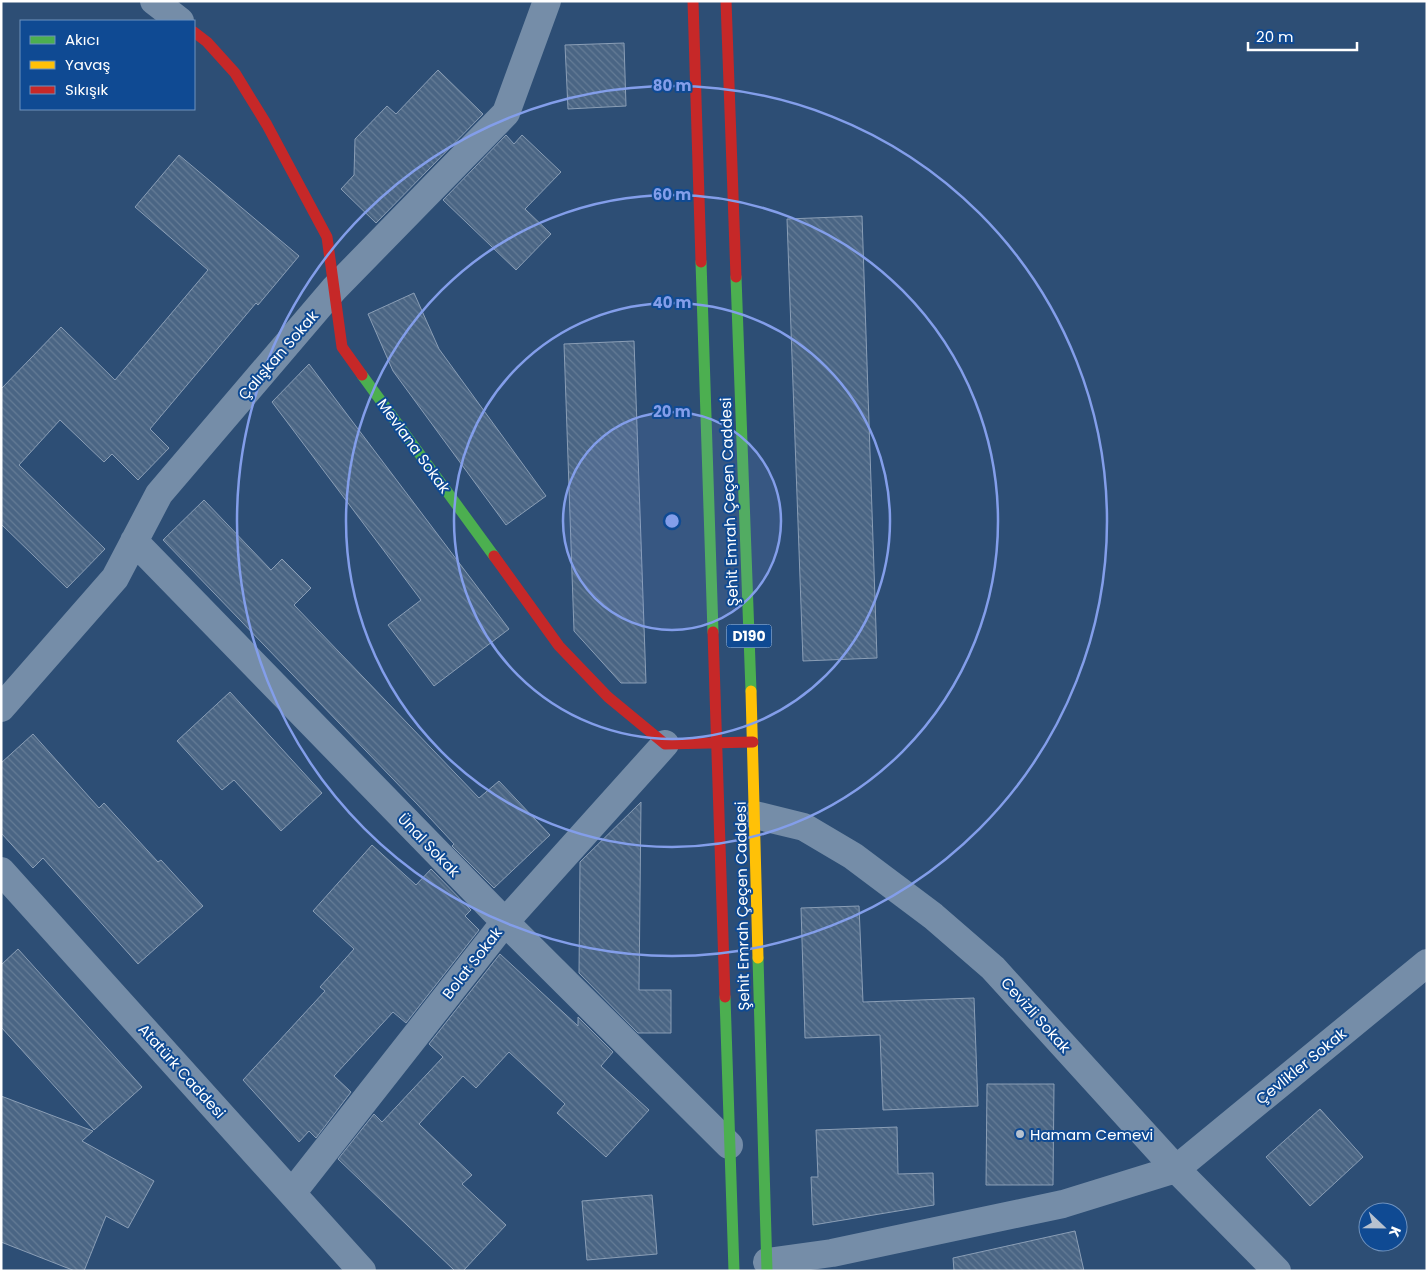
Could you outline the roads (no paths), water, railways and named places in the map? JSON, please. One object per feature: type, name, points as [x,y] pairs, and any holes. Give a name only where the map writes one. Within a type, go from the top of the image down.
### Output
[{"type":"main road","name":"Şehit Emrah Çeçen Caddesi","points":[[693,1],[719,742],[734,1271]]},
{"type":"main road","name":"Şehit Emrah Çeçen Caddesi","points":[[726,1],[753,742],[767,1266]]},
{"type":"main road","name":"Mevlana Sokak","points":[[195,33],[207,42],[235,74],[267,125],[327,237],[342,347],[559,646],[608,697],[665,744]]},
{"type":"main road","points":[[665,744],[753,742]]},
{"type":"street","points":[[154,1],[179,20]]},
{"type":"street","name":"Çalışkan Sokak","points":[[1,708],[115,578],[158,494],[334,289],[506,113],[547,1]]},
{"type":"street","name":"Ünal Sokak","points":[[134,541],[504,922],[729,1145]]},
{"type":"street","name":"Bolat Sokak","points":[[292,1193],[504,922],[665,744]]},
{"type":"street","name":"Cevizli Sokak","points":[[755,815],[804,827],[852,856],[933,916],[993,968],[1176,1169],[1277,1271]]},
{"type":"street","name":"Atatürk Caddesi","points":[[1,871],[362,1271]]},
{"type":"street","name":"Çevlikler Sokak","points":[[1176,1169],[1427,963]]},
{"type":"street","points":[[767,1266],[1063,1204],[1176,1169]]},
{"type":"place","name":"Hamam Cemevi","points":[[1020,1134]]}]
